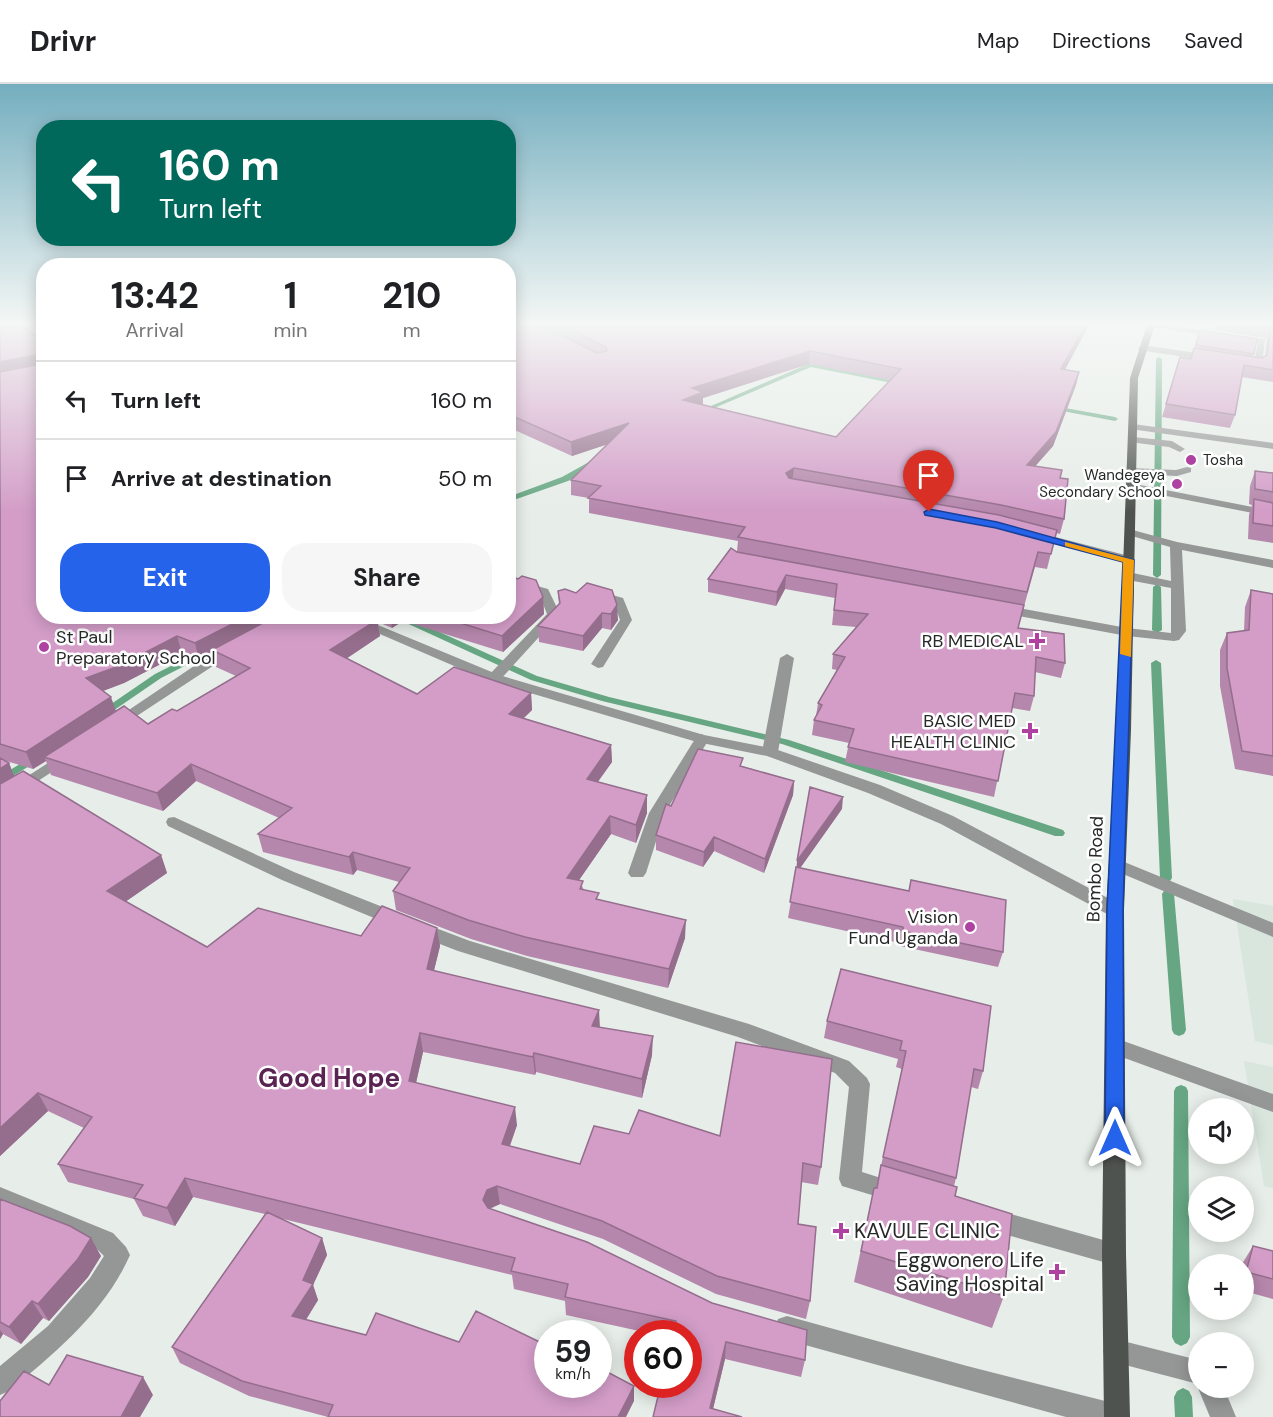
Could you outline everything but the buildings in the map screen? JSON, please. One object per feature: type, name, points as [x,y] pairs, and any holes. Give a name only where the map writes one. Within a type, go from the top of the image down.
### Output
[{"type":"main road","name":"Bombo Road","points":[[1117,1417],[1114,1254],[1115,910],[1127,632],[1134,387]]},
{"type":"street","points":[[1133,427],[1273,446]]},
{"type":"street","points":[[1133,440],[1172,444],[1180,449]]},
{"type":"street","points":[[1131,471],[1177,473],[1187,470]]},
{"type":"street","points":[[1130,486],[1273,514]]},
{"type":"street","points":[[1019,531],[1129,560]]},
{"type":"street","points":[[1129,532],[1176,545],[1273,564]]},
{"type":"street","points":[[988,607],[1127,632],[1174,637],[1179,631],[1175,585],[1176,545]]},
{"type":"street","points":[[1128,576],[1175,585]]},
{"type":"street","points":[[494,678],[554,614],[554,601],[544,592],[516,584]]},
{"type":"street","points":[[587,592],[619,601],[626,620],[598,664]]},
{"type":"street","points":[[363,624],[494,678],[702,739],[770,752],[874,789],[947,820],[1115,910]]},
{"type":"street","points":[[98,735],[208,663],[249,642]]},
{"type":"street","points":[[770,752],[787,658]]},
{"type":"street","points":[[637,873],[657,813],[702,739]]},
{"type":"street","points":[[0,801],[78,748]]},
{"type":"street","points":[[174,822],[288,876],[464,946],[742,1030],[842,1066],[860,1084],[850,1179],[919,1199]]},
{"type":"street","points":[[1117,865],[1273,930]]},
{"type":"street","points":[[1115,1046],[1273,1103]]},
{"type":"street","points":[[0,1197],[105,1242],[118,1255],[98,1286],[57,1335],[0,1382]]},
{"type":"street","points":[[976,1215],[1114,1254]]},
{"type":"street","points":[[768,1322],[967,1379],[1117,1417]]},
{"type":"street","points":[[1115,1351],[1188,1369]]},
{"type":"street","points":[[1215,1398],[1223,1417]]},
{"type":"shaded area","points":[[1233,899],[1273,906],[1273,1045],[1255,1041]]},
{"type":"shaded area","points":[[1244,1061],[1273,1067],[1273,1188],[1264,1186],[1254,1124],[1254,1098],[1250,1098]]},
{"type":"waterway","points":[[698,413],[758,387]]},
{"type":"waterway","points":[[1157,575],[1159,387]]},
{"type":"waterway","points":[[1054,408],[1115,419]]},
{"type":"waterway","points":[[516,497],[565,479],[592,464]]},
{"type":"waterway","points":[[1157,587],[1157,630]]},
{"type":"waterway","points":[[413,624],[534,678],[606,699],[785,742],[1059,833]]},
{"type":"waterway","points":[[103,713],[158,676],[205,652]]},
{"type":"waterway","points":[[1156,663],[1166,878]]},
{"type":"waterway","points":[[0,781],[35,758]]},
{"type":"waterway","points":[[1168,894],[1179,1030]]},
{"type":"waterway","points":[[1181,1091],[1181,1337]]},
{"type":"waterway","points":[[1183,1397],[1184,1417]]},
{"type":"slow traffic","points":[[1068,544],[1129,560],[1126,654]]},
{"type":"place","name":"Tosha","points":[[1191,460]]},
{"type":"place","name":"Wandegeya Secondary School","points":[[1177,484]]},
{"type":"place","name":"RB MEDICAL","points":[[1037,641]]},
{"type":"place","name":"St Paul Preparatory School","points":[[44,647]]},
{"type":"place","name":"BASIC MED HEALTH CLINIC","points":[[1030,731]]},
{"type":"place","name":"Vision Fund Uganda","points":[[970,927]]},
{"type":"place","name":"KAVULE CLINIC","points":[[841,1231]]},
{"type":"place","name":"Eggwonero Life Saving Hospital","points":[[1057,1272]]},
{"type":"district","name":"Good Hope","points":[[329,1078]]},
{"type":"route","points":[[929,512],[997,525],[1129,560],[1115,910],[1115,1138]]}]
